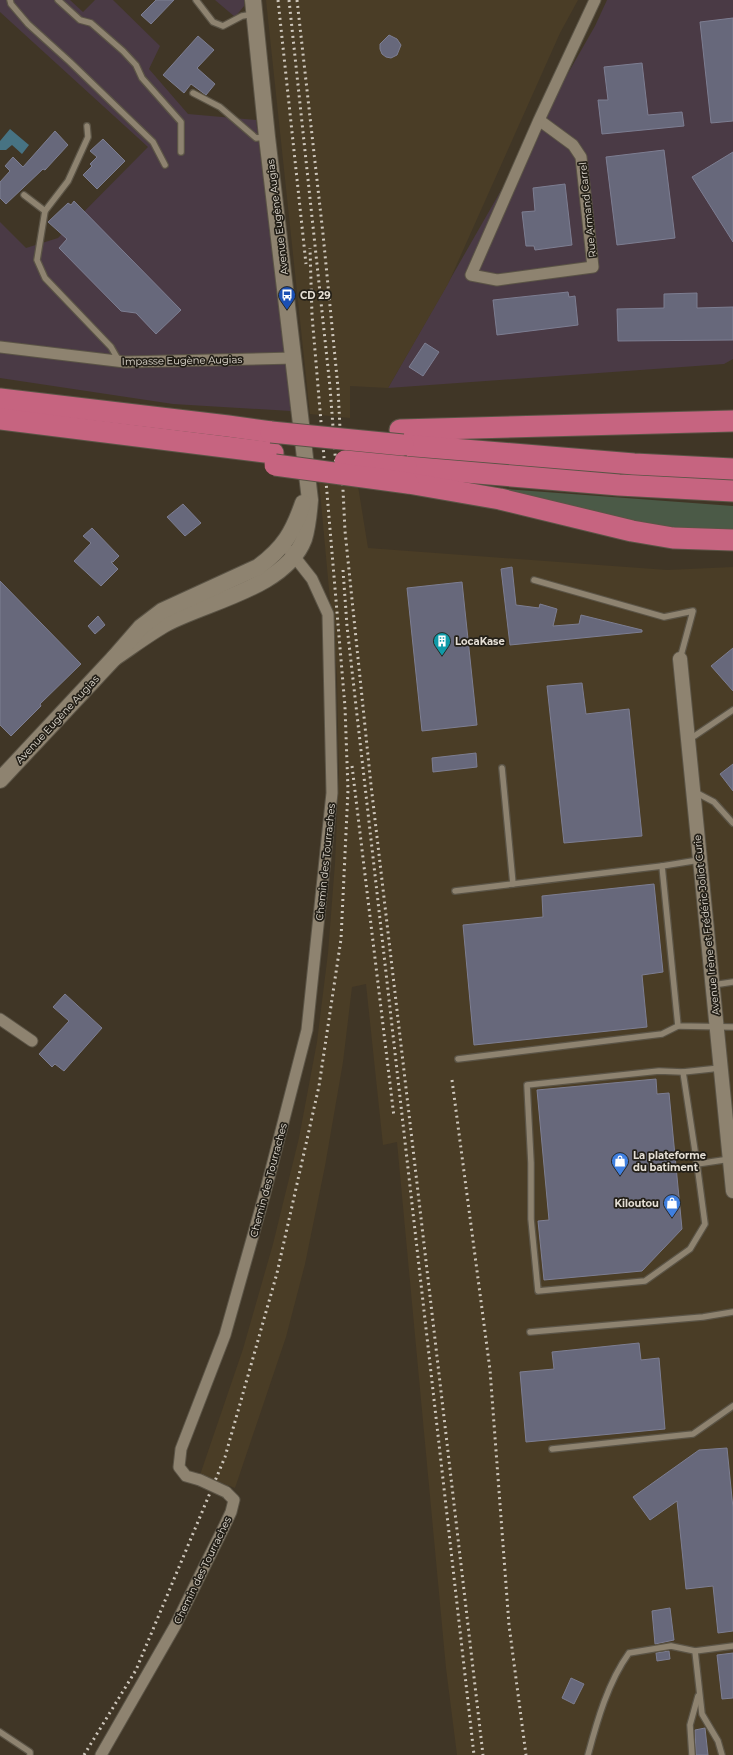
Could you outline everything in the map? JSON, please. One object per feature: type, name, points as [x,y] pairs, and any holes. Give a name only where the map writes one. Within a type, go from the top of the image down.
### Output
[{"type":"highway","points":[[0,399],[228,426],[270,426],[402,438],[634,464],[733,469]]},
{"type":"highway","points":[[0,419],[150,437],[274,459],[407,475],[733,491]]},
{"type":"highway","points":[[402,438],[733,421]]},
{"type":"highway","points":[[407,475],[625,529],[673,538],[733,540]]},
{"type":"main road","name":"Avenue Eugène Augias","points":[[0,780],[114,658],[168,623],[257,585],[274,575],[289,550],[304,540],[309,518],[310,500],[267,137],[254,7]]},
{"type":"street","points":[[540,120],[595,0]]},
{"type":"street","name":"Rue Armand Carrel","points":[[540,120],[573,145],[581,158],[593,267],[497,280],[471,275],[508,190],[540,120]]},
{"type":"street","name":"Impasse Eugène Augias","points":[[0,348],[119,362],[294,358]]},
{"type":"street","name":"Chemin des Tourraches","points":[[101,1755],[175,1626],[224,1527],[231,1512],[234,1500],[226,1492],[200,1480],[186,1476],[179,1467],[181,1449],[225,1335],[265,1193],[307,1030],[332,801],[328,614],[312,579],[289,550]]},
{"type":"street","name":"Avenue Irène et Frédéric Joliot Curie","points":[[680,659],[720,1068],[729,1121],[733,1191]]},
{"type":"street","points":[[0,1019],[32,1041]]},
{"type":"lane","points":[[10,0],[11,4],[28,24],[153,142],[166,165]]},
{"type":"lane","points":[[58,0],[80,20],[91,23],[123,51],[136,65],[142,78],[181,122],[181,152]]},
{"type":"lane","points":[[196,0],[213,22],[223,26],[242,16],[254,7]]},
{"type":"lane","points":[[193,93],[220,107],[256,138],[267,137]]},
{"type":"lane","points":[[87,126],[88,137],[68,181],[45,211],[37,260],[45,278],[111,347],[119,362]]},
{"type":"lane","points":[[24,195],[45,211]]},
{"type":"lane","points":[[534,580],[664,617],[693,611],[680,659]]},
{"type":"lane","points":[[688,740],[733,710]]},
{"type":"lane","points":[[502,768],[514,884]]},
{"type":"lane","points":[[693,791],[714,802],[733,823]]},
{"type":"lane","points":[[455,891],[700,860]]},
{"type":"lane","points":[[662,866],[678,1026]]},
{"type":"lane","points":[[712,985],[733,982]]},
{"type":"lane","points":[[458,1059],[662,1034],[678,1026],[733,1027]]},
{"type":"lane","points":[[683,1072],[705,1224],[690,1249],[645,1281],[538,1291],[531,1219],[531,1164],[527,1085],[659,1071],[683,1072],[720,1068]]},
{"type":"lane","points":[[697,1164],[730,1159]]},
{"type":"lane","points":[[530,1332],[703,1317],[733,1312]]},
{"type":"lane","points":[[552,1449],[693,1434],[733,1406]]},
{"type":"lane","points":[[588,1755],[597,1722],[620,1666],[629,1653],[671,1646],[695,1651],[733,1646]]},
{"type":"lane","points":[[695,1651],[702,1714],[718,1740],[722,1755]]},
{"type":"lane","points":[[692,1755],[690,1725],[699,1692]]},
{"type":"lane","points":[[0,1732],[30,1752],[30,1755]]},
{"type":"shaded area","points":[[0,0],[70,0],[83,12],[95,0],[113,0],[160,46],[149,69],[188,114],[256,120],[285,349],[291,411],[173,404],[0,378],[0,222],[26,248],[58,238],[148,147],[0,12]]},
{"type":"shaded area","points":[[215,0],[244,0],[244,6],[235,17]]},
{"type":"shaded area","points":[[266,0],[578,0],[560,33],[448,284],[388,388],[350,386],[350,418],[310,414]]},
{"type":"shaded area","points":[[607,0],[733,0],[733,359],[724,364],[388,388],[595,26]]},
{"type":"shaded area","points":[[319,481],[358,486],[368,548],[667,570],[733,567],[733,1755],[457,1755],[446,1668],[397,1142],[383,1145],[366,984],[352,987],[343,1062],[325,1166],[305,1264],[286,1337],[235,1488],[200,1475],[243,1349],[273,1244],[299,1138],[317,1042],[328,953],[335,863],[339,775],[337,675]]},
{"type":"green space","points":[[504,489],[733,506],[733,531],[689,531],[623,520],[503,494]]},
{"type":"water","points":[[10,129],[29,145],[22,154],[12,145],[6,150],[0,150],[0,141]]},
{"type":"building","points":[[156,0],[174,0],[151,24],[141,15]]},
{"type":"building","points":[[733,18],[733,121],[711,123],[700,22]]},
{"type":"building","points":[[389,35],[397,39],[401,45],[397,55],[391,58],[382,54],[380,49],[380,44]]},
{"type":"building","points":[[198,36],[214,50],[197,68],[215,84],[206,95],[191,84],[184,93],[163,75]]},
{"type":"building","points":[[642,63],[648,115],[682,112],[684,126],[602,134],[598,100],[608,100],[604,67]]},
{"type":"building","points":[[55,131],[68,145],[45,170],[43,169],[6,204],[0,198],[0,182],[10,171],[5,166],[13,157],[23,167]]},
{"type":"building","points":[[103,139],[125,161],[97,189],[83,175],[92,166],[90,164],[97,157],[90,151]]},
{"type":"building","points":[[664,150],[675,238],[617,245],[606,157]]},
{"type":"building","points":[[733,152],[733,242],[692,177]]},
{"type":"building","points":[[565,184],[572,245],[535,250],[534,246],[526,246],[522,212],[535,211],[533,188]]},
{"type":"building","points":[[74,201],[181,310],[156,334],[136,313],[121,311],[59,248],[67,239],[48,222],[68,203],[71,205]]},
{"type":"building","points":[[568,292],[569,297],[575,296],[578,325],[497,335],[493,300]]},
{"type":"building","points":[[697,293],[697,308],[733,307],[733,340],[618,341],[617,309],[664,308],[664,294]]},
{"type":"building","points":[[425,343],[439,352],[423,376],[409,367]]},
{"type":"building","points":[[183,504],[201,523],[185,536],[167,517]]},
{"type":"building","points":[[92,528],[119,556],[111,562],[118,569],[101,586],[74,561],[91,543],[83,536]]},
{"type":"building","points":[[512,567],[516,605],[539,608],[540,604],[557,609],[553,626],[579,624],[581,615],[642,630],[642,632],[510,645],[501,569]]},
{"type":"building","points":[[0,581],[81,664],[40,704],[41,706],[11,736],[0,725]]},
{"type":"building","name":"LocaKase","points":[[462,582],[477,725],[422,731],[407,588]]},
{"type":"building","points":[[98,616],[105,625],[95,634],[88,626]]},
{"type":"building","points":[[733,648],[733,691],[711,666]]},
{"type":"building","points":[[582,683],[586,714],[629,709],[642,836],[564,843],[547,686]]},
{"type":"building","points":[[476,753],[477,767],[433,772],[432,758]]},
{"type":"building","points":[[733,764],[733,791],[720,774]]},
{"type":"building","points":[[654,884],[663,972],[642,975],[647,1027],[474,1045],[463,925],[543,917],[542,896]]},
{"type":"building","points":[[65,994],[102,1028],[64,1071],[55,1064],[52,1067],[39,1054],[69,1021],[53,1007]]},
{"type":"building","points":[[656,1079],[657,1094],[669,1093],[682,1229],[642,1271],[544,1280],[538,1221],[549,1220],[537,1090]]},
{"type":"building","points":[[639,1343],[641,1360],[659,1358],[665,1429],[526,1442],[520,1372],[554,1369],[552,1352]]},
{"type":"building","points":[[727,1448],[733,1508],[733,1631],[718,1633],[713,1586],[686,1589],[677,1501],[650,1520],[633,1497],[699,1450]]},
{"type":"building","points":[[670,1608],[674,1640],[655,1644],[652,1611]]},
{"type":"building","points":[[669,1651],[670,1659],[657,1661],[656,1653]]},
{"type":"building","points":[[733,1653],[733,1698],[722,1699],[717,1655]]},
{"type":"building","points":[[571,1678],[584,1684],[574,1704],[562,1698]]},
{"type":"building","points":[[705,1728],[708,1755],[696,1755],[695,1730]]},
{"type":"railway","points":[[278,0],[306,264]]},
{"type":"railway","points":[[289,0],[330,387],[336,467]]},
{"type":"railway","points":[[297,0],[323,234],[338,388],[345,531],[371,785],[483,1755]]},
{"type":"railway","points":[[84,1755],[136,1670],[225,1457],[277,1273],[319,1086],[341,939],[348,790],[345,707],[312,315],[310,248]]},
{"type":"railway","points":[[343,570],[347,626],[474,1755]]},
{"type":"railway","points":[[352,766],[394,1117]]},
{"type":"railway","points":[[452,1080],[490,1370],[509,1625],[526,1755]]},
{"type":"place","name":"CD 29","points":[[287,310]]},
{"type":"place","name":"LocaKase","points":[[442,656]]},
{"type":"place","name":"La plateforme du batiment","points":[[620,1176]]},
{"type":"place","name":"Kiloutou","points":[[672,1218]]}]
